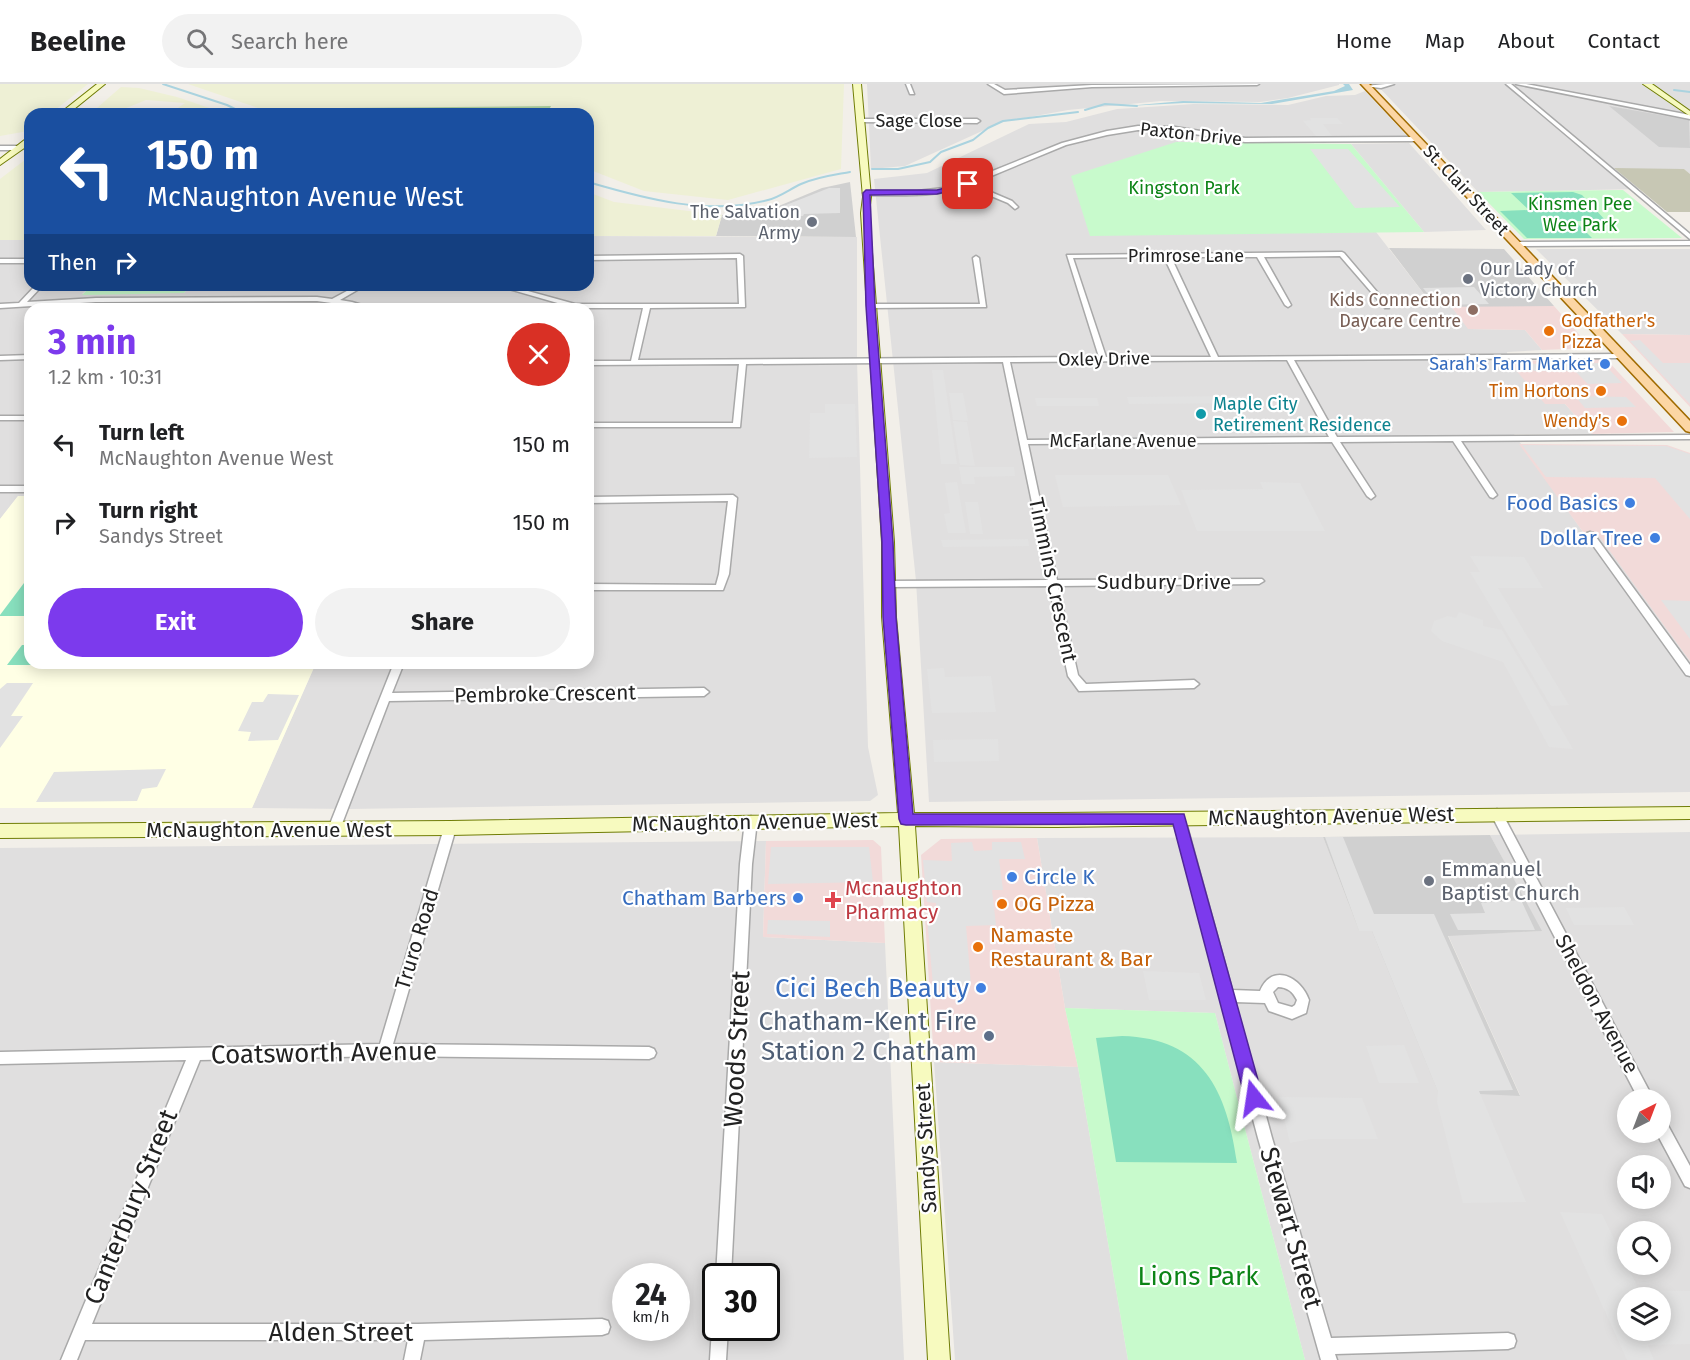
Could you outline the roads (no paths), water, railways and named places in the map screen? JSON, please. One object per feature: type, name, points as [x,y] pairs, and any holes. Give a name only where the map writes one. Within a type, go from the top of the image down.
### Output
[{"type":"main road","name":"St. Clair Street","points":[[1366,85],[1690,428]]},
{"type":"street","points":[[71,108],[101,84]]},
{"type":"street","name":"Sandys Street","points":[[857,84],[866,193],[890,617],[906,819],[939,1360]]},
{"type":"street","points":[[908,84],[912,93]]},
{"type":"street","points":[[990,84],[1004,92],[1092,86],[1257,84]]},
{"type":"street","points":[[1366,85],[1381,87],[1392,84]]},
{"type":"street","points":[[1508,84],[1690,237]]},
{"type":"street","points":[[1518,84],[1690,116]]},
{"type":"street","points":[[1647,84],[1690,116]]},
{"type":"street","name":"Sage Close","points":[[861,121],[977,121]]},
{"type":"street","name":"Paxton Drive","points":[[866,193],[937,192],[968,184],[1064,144],[1138,128],[1175,129],[1245,140],[1418,140]]},
{"type":"street","points":[[0,163],[24,145]]},
{"type":"street","points":[[0,148],[20,148]]},
{"type":"street","points":[[968,184],[1010,202],[1015,207]]},
{"type":"street","points":[[1516,244],[1690,243]]},
{"type":"street","name":"Primrose Lane","points":[[1103,359],[1069,256],[1342,254],[1388,307]]},
{"type":"street","points":[[594,258],[740,256],[742,306],[594,305]]},
{"type":"street","points":[[1167,256],[1215,358]]},
{"type":"street","points":[[1260,256],[1288,304]]},
{"type":"street","points":[[871,306],[984,306],[976,258]]},
{"type":"street","points":[[0,261],[24,261]]},
{"type":"street","points":[[21,304],[34,291]]},
{"type":"street","points":[[335,300],[352,291]]},
{"type":"street","points":[[518,291],[559,303]]},
{"type":"street","points":[[43,303],[132,299],[335,300],[347,303]]},
{"type":"street","points":[[129,303],[132,299]]},
{"type":"street","points":[[0,306],[24,304]]},
{"type":"street","points":[[634,362],[647,306]]},
{"type":"street","name":"Oxley Drive","points":[[594,363],[743,361],[875,363],[1103,359],[1620,356]]},
{"type":"street","points":[[0,358],[24,357]]},
{"type":"street","points":[[1289,358],[1335,439],[1371,496]]},
{"type":"street","points":[[594,425],[737,425],[743,361]]},
{"type":"street","name":"Timmins Crescent","points":[[1005,361],[1073,676],[1083,687],[1194,684]]},
{"type":"street","points":[[0,418],[24,418]]},
{"type":"street","name":"McFarlane Avenue","points":[[1024,442],[1690,437]]},
{"type":"street","points":[[1455,438],[1493,495]]},
{"type":"street","points":[[0,489],[24,489]]},
{"type":"street","points":[[594,500],[733,498],[724,574],[720,588],[594,587]]},
{"type":"street","points":[[1590,535],[1690,672]]},
{"type":"street","name":"Sudbury Drive","points":[[889,584],[1259,581]]},
{"type":"street","points":[[333,829],[397,669]]},
{"type":"street","name":"Pembroke Crescent","points":[[386,696],[704,692]]},
{"type":"street","name":"McNaughton Avenue West","points":[[0,831],[450,828],[906,819],[1179,819],[1690,813]]},
{"type":"street","name":"Sheldon Avenue","points":[[1497,814],[1641,1089]]},
{"type":"street","name":"Stewart Street","points":[[1179,819],[1226,996],[1327,1353]]},
{"type":"street","name":"Woods Street","points":[[724,1263],[748,839],[751,821]]},
{"type":"street","name":"Truro Road","points":[[385,1050],[450,828]]},
{"type":"street","points":[[1226,996],[1267,997]]},
{"type":"street","name":"Coatsworth Avenue","points":[[0,1058],[385,1050],[649,1053]]},
{"type":"street","name":"Canterbury Street","points":[[69,1360],[195,1055]]},
{"type":"street","points":[[1670,1143],[1690,1181]]},
{"type":"street","name":"Alden Street","points":[[81,1332],[418,1332],[602,1327]]},
{"type":"street","points":[[412,1360],[418,1332]]},
{"type":"street","points":[[718,1360],[719,1341]]},
{"type":"street","points":[[1327,1353],[1508,1341]]},
{"type":"water","points":[[1343,84],[1349,84],[1353,90],[1272,104],[1184,103],[1127,106],[1183,101],[1261,103],[1334,91],[1345,86]]},
{"type":"waterway","points":[[163,84],[233,108]]},
{"type":"waterway","points":[[1674,90],[1690,92]]},
{"type":"waterway","points":[[1085,110],[1105,104],[1137,106]]},
{"type":"waterway","points":[[872,169],[898,169],[930,162],[941,152],[973,140],[988,128],[1003,121],[1078,112]]},
{"type":"waterway","points":[[594,184],[677,203],[723,206],[745,205],[768,200],[807,182],[850,172]]},
{"type":"place","name":"The Salvation Army","points":[[812,222]]},
{"type":"place","name":"Our Lady of Victory Church","points":[[1468,279]]},
{"type":"place","name":"Kids Connection Daycare Centre","points":[[1473,310]]},
{"type":"place","name":"Godfather's Pizza","points":[[1549,331]]},
{"type":"place","name":"Sarah's Farm Market","points":[[1605,364]]},
{"type":"place","name":"Tim Hortons","points":[[1601,391]]},
{"type":"place","name":"Maple City Retirement Residence","points":[[1201,414]]},
{"type":"place","name":"Wendy's","points":[[1622,421]]},
{"type":"place","name":"Food Basics","points":[[1630,503]]},
{"type":"place","name":"Dollar Tree","points":[[1655,538]]},
{"type":"place","name":"Circle K","points":[[1012,877]]},
{"type":"place","name":"Emmanuel Baptist Church","points":[[1429,881]]},
{"type":"place","name":"Chatham Barbers","points":[[798,898]]},
{"type":"place","name":"Mcnaughton Pharmacy","points":[[833,900]]},
{"type":"place","name":"OG Pizza","points":[[1002,904]]},
{"type":"place","name":"Namaste Restaurant & Bar","points":[[978,947]]},
{"type":"place","name":"Cici Bech Beauty","points":[[981,988]]},
{"type":"place","name":"Chatham-Kent Fire Station 2 Chatham","points":[[989,1036]]},
{"type":"park label","name":"Kingston Park","points":[[1184,188]]},
{"type":"park label","name":"Kinsmen Pee Wee Park","points":[[1580,214]]},
{"type":"park label","name":"Lions Park","points":[[1198,1276]]}]
